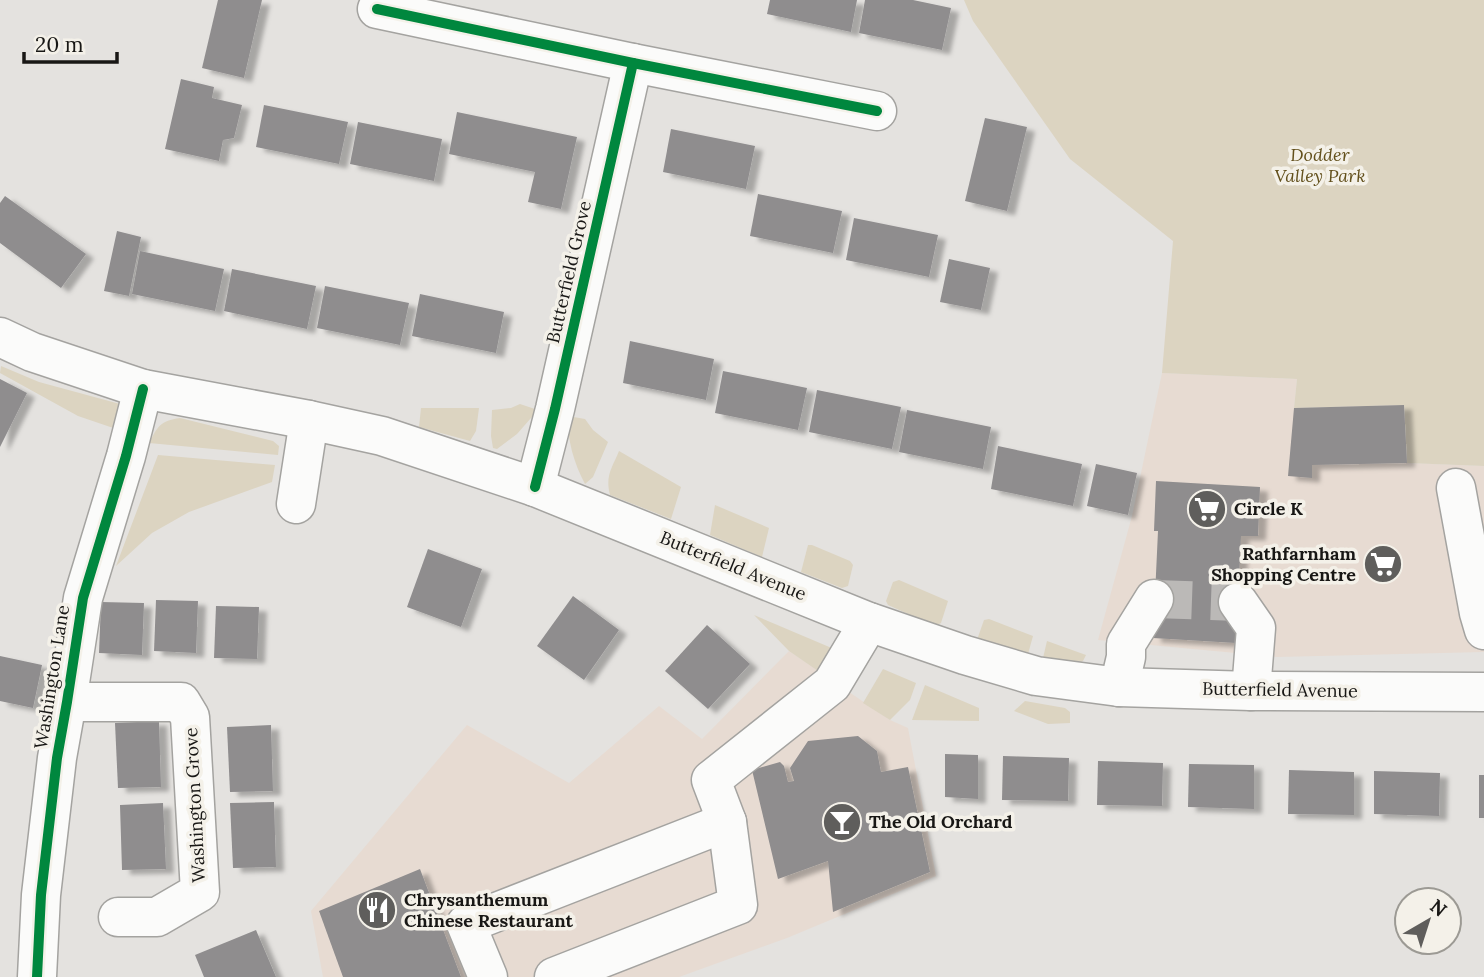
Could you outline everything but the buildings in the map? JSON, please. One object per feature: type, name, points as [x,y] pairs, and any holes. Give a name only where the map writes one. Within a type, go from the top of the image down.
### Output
[{"type":"street","points":[[377,9],[877,111]]},
{"type":"street","name":"Butterfield Grove","points":[[535,487],[634,63]]},
{"type":"street","name":"Butterfield Avenue","points":[[0,337],[32,352],[142,389],[382,436],[535,487],[869,622],[1037,676],[1119,687],[1251,691],[1484,692]]},
{"type":"street","name":"Washington Lane","points":[[43,977],[41,895],[57,758],[83,598],[126,456],[142,389]]},
{"type":"street","points":[[296,504],[309,420]]},
{"type":"street","points":[[1465,490],[1476,603],[1484,629]]},
{"type":"street","points":[[1119,687],[1126,644],[1154,599]]},
{"type":"street","points":[[1238,602],[1256,628],[1251,691]]},
{"type":"street","points":[[554,977],[738,905],[727,822],[711,780],[832,684],[869,622]]},
{"type":"street","name":"Washington Grove","points":[[67,702],[181,702],[190,717],[200,892],[157,917],[118,917]]},
{"type":"street","points":[[488,977],[466,924],[727,822]]},
{"type":"shaded area","points":[[1162,373],[1297,379],[1294,408],[1404,405],[1407,463],[1484,466],[1484,652],[1277,657],[1098,640],[1132,516]]},
{"type":"shaded area","points":[[789,651],[890,720],[908,728],[936,876],[787,938],[679,977],[323,977],[311,911],[467,725],[569,783],[659,706],[702,739]]},
{"type":"green space","name":"Dodder Valley Park","points":[[964,0],[1484,0],[1484,466],[1407,463],[1404,405],[1294,408],[1297,379],[1162,373],[1173,241],[1070,159],[973,21]]},
{"type":"green space","points":[[1,366],[39,382],[120,404],[125,432],[78,416],[0,373]]},
{"type":"green space","points":[[520,404],[538,410],[517,434],[497,449],[493,448],[492,410]]},
{"type":"green space","points":[[421,408],[479,408],[476,431],[470,441],[419,427]]},
{"type":"green space","points":[[568,416],[585,419],[593,430],[608,442],[593,477],[585,484],[572,451]]},
{"type":"green space","points":[[180,418],[273,441],[279,446],[278,455],[149,443],[160,425]]},
{"type":"green space","points":[[619,451],[681,487],[671,519],[610,495],[609,477]]},
{"type":"green space","points":[[158,455],[275,465],[272,482],[189,512],[152,533],[116,566]]},
{"type":"green space","points":[[715,505],[769,528],[762,557],[710,535]]},
{"type":"green space","points":[[808,545],[850,561],[853,565],[848,586],[842,588],[801,572]]},
{"type":"green space","points":[[899,580],[948,601],[941,623],[935,626],[888,605],[886,601],[893,582]]},
{"type":"green space","points":[[754,615],[834,649],[818,671],[789,651]]},
{"type":"green space","points":[[989,619],[1033,636],[1028,654],[980,642],[978,637],[984,620]]},
{"type":"green space","points":[[1047,641],[1086,655],[1079,663],[1043,658]]},
{"type":"green space","points":[[883,669],[916,683],[910,700],[890,720],[863,703]]},
{"type":"green space","points":[[925,685],[979,708],[979,721],[912,720]]},
{"type":"green space","points":[[1025,701],[1065,708],[1070,712],[1070,723],[1048,724],[1014,711]]},
{"type":"tunnel","points":[[1154,599],[1238,602]]},
{"type":"cycle path","points":[[377,9],[877,111]]},
{"type":"cycle path","points":[[535,487],[633,63]]},
{"type":"cycle path","points":[[37,977],[41,895],[57,758],[83,598],[126,456],[143,389]]},
{"type":"place","name":"Circle K","points":[[1207,509]]},
{"type":"place","name":"Rathfarnham Shopping Centre","points":[[1383,564]]},
{"type":"place","name":"The Old Orchard","points":[[842,822]]},
{"type":"place","name":"Chrysanthemum Chinese Restaurant","points":[[377,910]]}]
